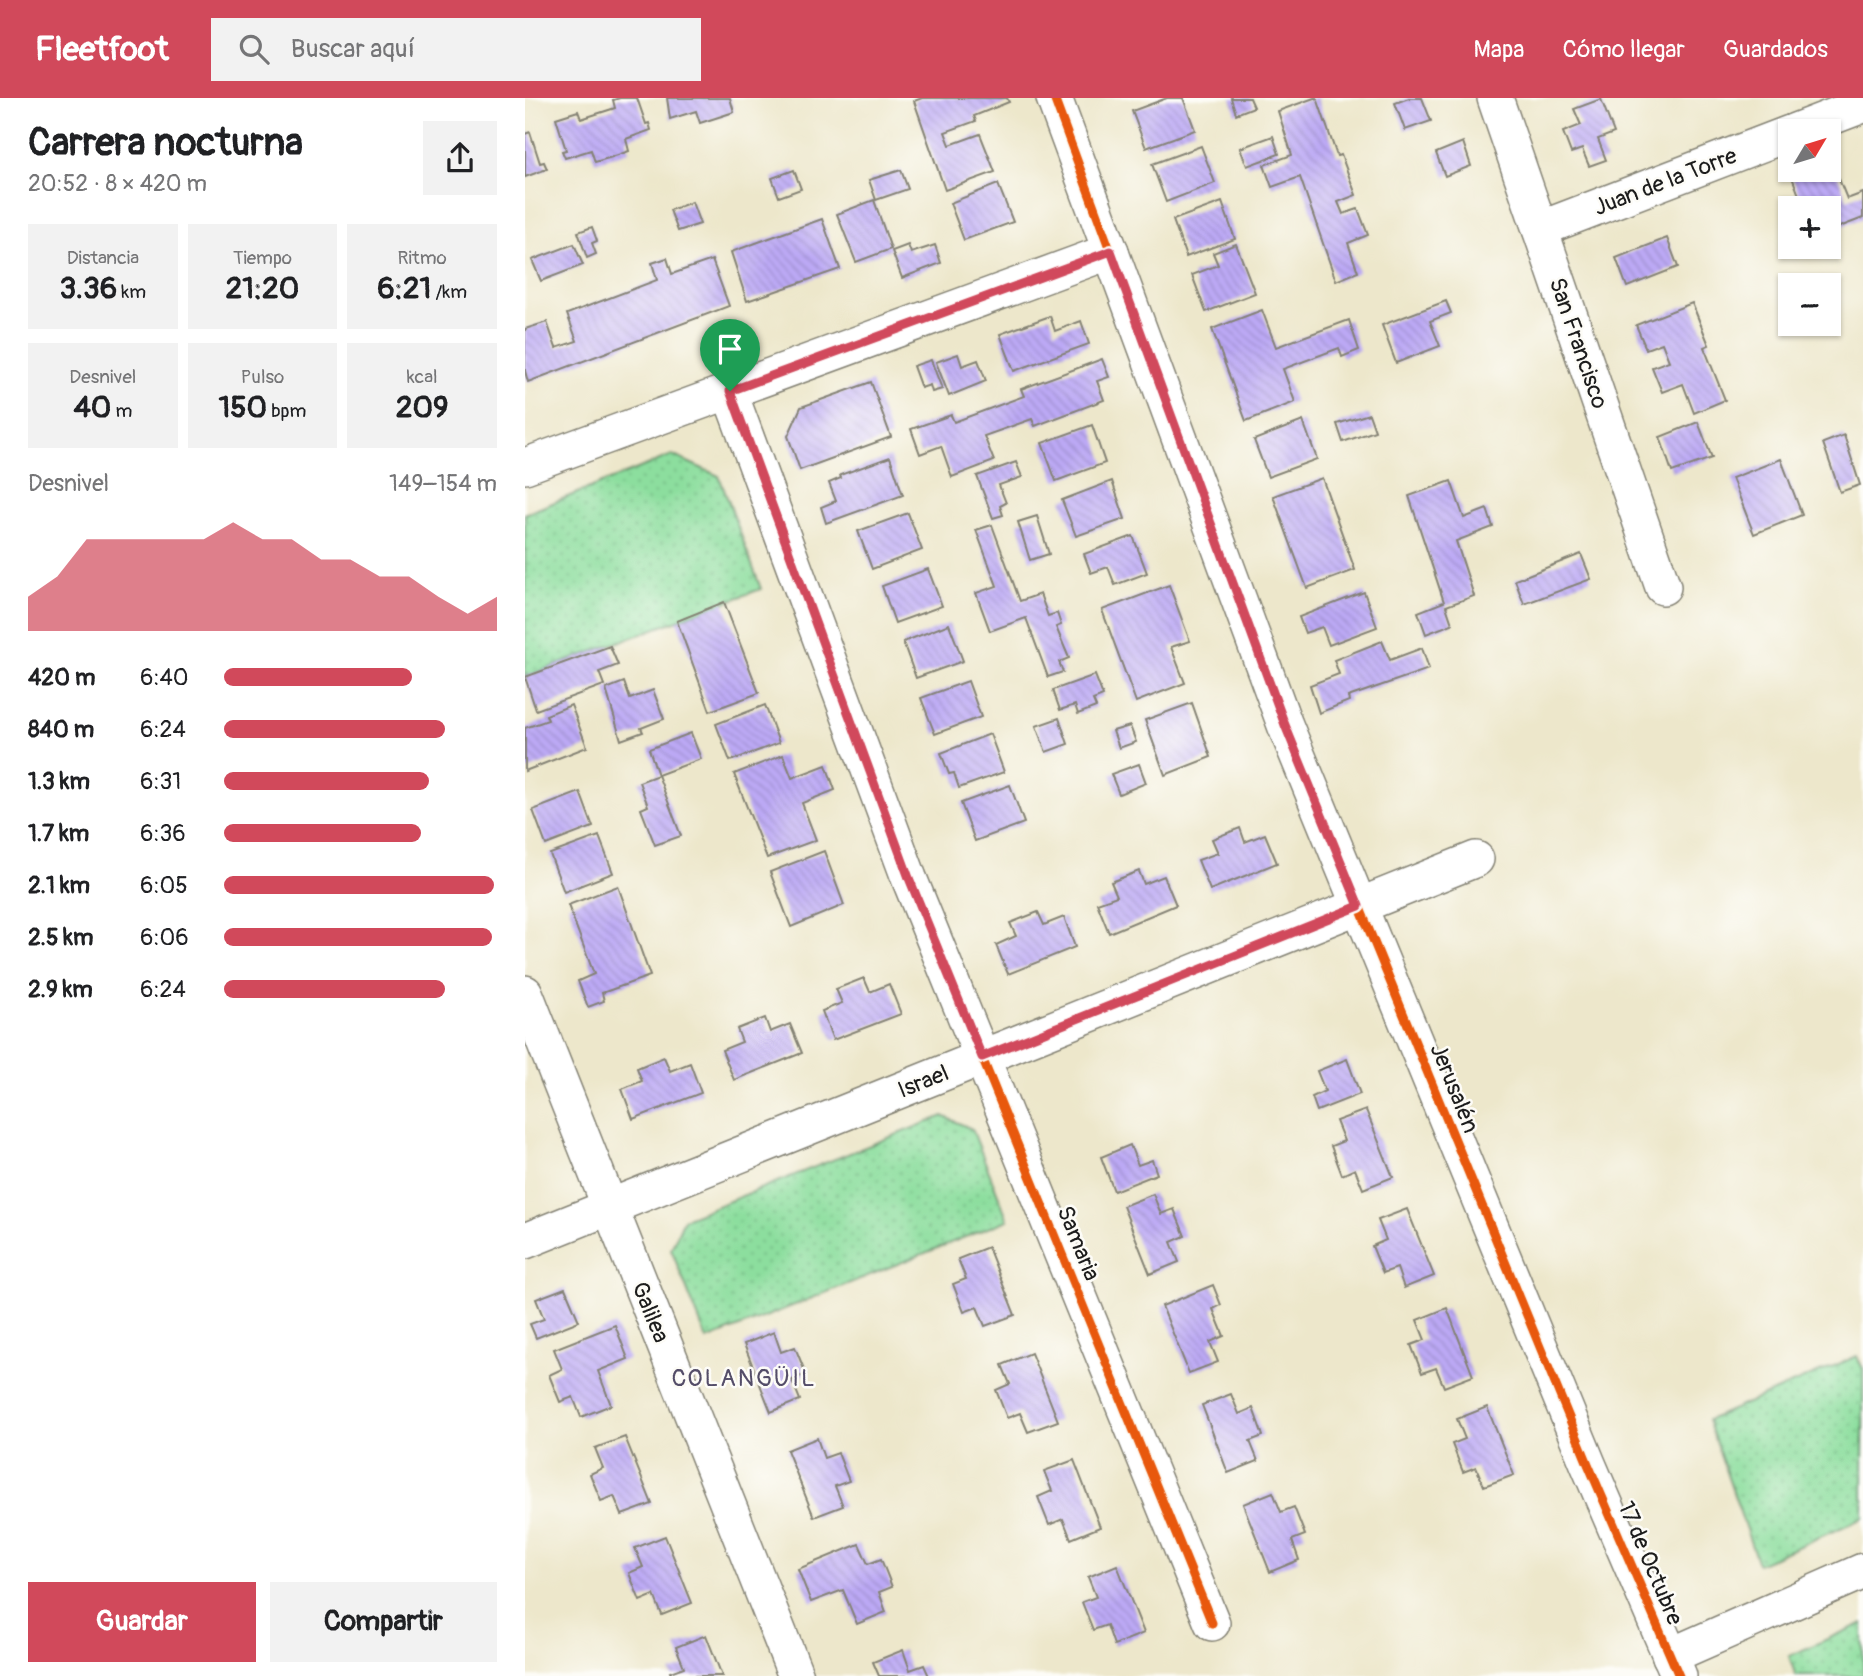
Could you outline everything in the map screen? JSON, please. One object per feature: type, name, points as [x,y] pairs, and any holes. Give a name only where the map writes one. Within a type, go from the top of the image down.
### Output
[{"type":"street","name":"Jerusalén","points":[[1054,98],[1285,725],[1588,1464]]},
{"type":"street","name":"San Francisco","points":[[1495,98],[1663,587]]},
{"type":"street","points":[[1826,119],[1863,105]]},
{"type":"street","name":"Juan de la Torre","points":[[1540,229],[1778,138]]},
{"type":"street","points":[[525,467],[1111,251]]},
{"type":"street","name":"Samaria","points":[[730,391],[909,878],[1212,1623]]},
{"type":"street","name":"Israel","points":[[525,1241],[1476,859]]},
{"type":"street","name":"Galilea","points":[[525,993],[796,1676]]},
{"type":"street","name":"17 de Octubre","points":[[1588,1464],[1674,1666]]},
{"type":"street","points":[[1674,1666],[1863,1571]]},
{"type":"green space","points":[[672,455],[719,476],[761,589],[525,677],[525,514]]},
{"type":"green space","points":[[943,1116],[972,1129],[1008,1220],[707,1340],[671,1249],[684,1219]]},
{"type":"green space","points":[[1857,1356],[1863,1369],[1863,1518],[1758,1564],[1708,1420]]},
{"type":"green space","points":[[1863,1623],[1863,1676],[1796,1676],[1789,1656]]},
{"type":"building","points":[[637,98],[646,124],[649,123],[651,130],[626,139],[629,151],[612,157],[595,162],[591,150],[565,158],[562,151],[566,150],[556,118],[578,111],[581,119],[615,108],[613,100]]},
{"type":"building","points":[[667,98],[730,98],[734,112],[700,123],[696,111],[670,119]]},
{"type":"building","points":[[922,98],[1007,98],[1009,102],[974,116],[976,121],[945,132],[950,145],[980,134],[995,172],[945,190],[914,101]]},
{"type":"building","points":[[1167,98],[1183,98],[1195,130],[1146,148],[1132,111]]},
{"type":"building","points":[[1231,98],[1250,98],[1254,107],[1236,114]]},
{"type":"building","points":[[1317,98],[1337,156],[1341,155],[1356,195],[1338,202],[1343,214],[1358,209],[1368,235],[1348,243],[1358,272],[1336,281],[1300,177],[1272,187],[1264,165],[1292,155],[1278,111]]},
{"type":"building","points":[[1409,98],[1422,98],[1431,121],[1405,130],[1395,103]]},
{"type":"building","points":[[1601,99],[1614,133],[1598,139],[1606,160],[1589,166],[1582,149],[1571,153],[1563,132],[1581,125],[1574,109]]},
{"type":"building","points":[[530,132],[540,163],[544,162],[547,169],[525,177],[525,134]]},
{"type":"building","points":[[1273,136],[1279,154],[1247,166],[1240,148]]},
{"type":"building","points":[[1463,142],[1471,166],[1445,176],[1436,153]]},
{"type":"building","points":[[1201,146],[1215,183],[1166,202],[1152,164]]},
{"type":"building","points":[[794,170],[801,189],[779,197],[772,178]]},
{"type":"building","points":[[901,170],[908,189],[876,200],[869,180]]},
{"type":"building","points":[[1794,182],[1840,182],[1847,199],[1863,193],[1863,218],[1841,226],[1841,196],[1799,196]]},
{"type":"building","points":[[998,184],[1013,222],[964,240],[950,203]]},
{"type":"building","points":[[874,200],[891,249],[856,262],[837,214]]},
{"type":"building","points":[[692,202],[700,224],[678,231],[670,210]]},
{"type":"building","points":[[1222,202],[1235,239],[1186,257],[1173,220]]},
{"type":"building","points":[[822,219],[840,269],[747,301],[731,252]]},
{"type":"building","points":[[592,227],[597,241],[592,243],[596,254],[587,258],[578,232]]},
{"type":"building","points":[[1667,238],[1678,267],[1627,287],[1616,258]]},
{"type":"building","points":[[574,244],[583,265],[541,281],[532,260]]},
{"type":"building","points":[[1236,244],[1255,293],[1206,312],[1192,275],[1218,265],[1213,253]]},
{"type":"building","points":[[908,245],[911,253],[935,245],[941,263],[902,278],[892,251]]},
{"type":"building","points":[[667,258],[672,274],[712,260],[729,306],[528,382],[525,371],[525,329],[547,322],[556,348],[577,341],[567,314],[657,280],[652,263]]},
{"type":"building","points":[[1446,301],[1451,313],[1430,321],[1440,346],[1396,363],[1382,325]]},
{"type":"building","points":[[1692,303],[1709,345],[1704,347],[1725,400],[1694,413],[1683,384],[1662,392],[1652,367],[1669,361],[1662,343],[1646,349],[1636,325]]},
{"type":"building","points":[[1262,310],[1276,347],[1349,320],[1359,350],[1342,357],[1339,348],[1283,369],[1295,402],[1246,421],[1212,329]]},
{"type":"building","points":[[1050,316],[1055,331],[1081,321],[1089,344],[1014,371],[1000,334]]},
{"type":"building","points":[[958,354],[962,366],[978,360],[986,381],[949,396],[936,362]]},
{"type":"building","points":[[1102,359],[1109,377],[1097,381],[1104,400],[1035,426],[1032,419],[984,436],[994,461],[952,477],[941,446],[920,454],[911,429],[951,415],[954,422],[1024,396],[1021,389]]},
{"type":"building","points":[[931,360],[942,389],[932,392],[930,385],[921,388],[913,366]]},
{"type":"building","points":[[871,382],[891,437],[800,470],[788,436],[801,407]]},
{"type":"building","points":[[1369,414],[1375,431],[1343,442],[1337,424]]},
{"type":"building","points":[[1303,421],[1317,459],[1268,477],[1254,440]]},
{"type":"building","points":[[1698,422],[1712,458],[1672,472],[1660,437]]},
{"type":"building","points":[[1092,425],[1105,463],[1056,481],[1042,443]]},
{"type":"building","points":[[1844,435],[1860,485],[1840,492],[1823,443]]},
{"type":"building","points":[[890,457],[903,495],[826,523],[821,507],[836,501],[829,483],[841,478],[840,475]]},
{"type":"building","points":[[1781,459],[1802,515],[1754,534],[1732,478]]},
{"type":"building","points":[[1016,462],[1022,477],[999,485],[1006,503],[1000,506],[1003,515],[993,518],[977,476]]},
{"type":"building","points":[[1322,478],[1355,570],[1307,588],[1273,496]]},
{"type":"building","points":[[1112,481],[1125,519],[1076,536],[1062,500]]},
{"type":"building","points":[[1451,481],[1464,518],[1487,509],[1493,527],[1456,541],[1474,596],[1446,606],[1452,624],[1426,634],[1418,612],[1444,602],[1409,496]]},
{"type":"building","points":[[908,513],[922,550],[872,569],[858,531]]},
{"type":"building","points":[[1037,516],[1049,554],[1030,560],[1018,522]]},
{"type":"building","points":[[992,525],[1020,601],[1040,594],[1048,616],[1057,613],[1061,625],[1056,627],[1069,658],[1059,662],[1063,672],[1048,677],[1026,618],[990,631],[976,593],[997,586],[976,530]]},
{"type":"building","points":[[1133,536],[1147,573],[1115,585],[1108,567],[1091,573],[1084,554]]},
{"type":"building","points":[[1581,554],[1591,579],[1524,604],[1515,580]]},
{"type":"building","points":[[928,569],[942,606],[895,623],[882,586]]},
{"type":"building","points":[[1169,585],[1190,641],[1171,647],[1185,683],[1136,702],[1102,610]]},
{"type":"building","points":[[1364,592],[1377,627],[1329,645],[1322,627],[1305,633],[1299,617]]},
{"type":"building","points":[[724,602],[759,693],[710,711],[677,621]]},
{"type":"building","points":[[949,624],[963,661],[916,678],[903,642]]},
{"type":"building","points":[[1382,641],[1390,660],[1422,648],[1429,669],[1348,697],[1349,701],[1319,713],[1310,685],[1339,674],[1334,660]]},
{"type":"building","points":[[610,646],[618,665],[599,672],[604,685],[536,710],[525,677]]},
{"type":"building","points":[[1095,675],[1103,696],[1093,700],[1096,707],[1078,714],[1075,705],[1060,710],[1053,690]]},
{"type":"building","points":[[968,681],[981,717],[935,734],[921,698]]},
{"type":"building","points":[[624,682],[630,699],[653,690],[664,719],[641,728],[643,732],[621,740],[606,689]]},
{"type":"building","points":[[1192,703],[1211,757],[1165,775],[1145,720]]},
{"type":"building","points":[[571,705],[587,747],[525,771],[525,728],[548,720],[546,715]]},
{"type":"building","points":[[765,705],[779,743],[730,761],[716,724]]},
{"type":"building","points":[[1059,718],[1068,744],[1046,752],[1036,726]]},
{"type":"building","points":[[1130,726],[1136,742],[1119,748],[1113,731]]},
{"type":"building","points":[[691,733],[701,759],[658,775],[649,749]]},
{"type":"building","points":[[990,734],[1004,772],[959,788],[954,773],[949,774],[941,753]]},
{"type":"building","points":[[783,755],[792,778],[826,765],[835,790],[802,803],[816,840],[767,858],[734,774]]},
{"type":"building","points":[[1139,764],[1146,783],[1119,794],[1111,774]]},
{"type":"building","points":[[658,775],[681,836],[655,845],[641,809],[648,806],[639,782]]},
{"type":"building","points":[[1010,785],[1024,823],[975,841],[961,803]]},
{"type":"building","points":[[580,792],[593,827],[546,845],[533,810]]},
{"type":"building","points":[[1240,828],[1245,842],[1265,834],[1277,863],[1210,890],[1198,860],[1218,853],[1212,839]]},
{"type":"building","points":[[599,836],[613,873],[564,892],[550,854]]},
{"type":"building","points":[[824,851],[844,905],[791,927],[770,872]]},
{"type":"building","points":[[1139,871],[1144,884],[1164,876],[1176,905],[1109,933],[1097,903],[1117,896],[1111,882]]},
{"type":"building","points":[[618,886],[650,976],[602,993],[604,1001],[588,1007],[578,981],[594,974],[568,905]]},
{"type":"building","points":[[1038,912],[1044,925],[1064,917],[1075,947],[1008,974],[996,945],[1016,936],[1010,923]]},
{"type":"building","points":[[864,978],[870,992],[889,984],[901,1014],[833,1040],[822,1011],[842,1003],[836,989]]},
{"type":"building","points":[[765,1018],[770,1032],[790,1024],[802,1053],[734,1080],[722,1050],[742,1042],[737,1029]]},
{"type":"building","points":[[664,1057],[670,1071],[690,1063],[701,1093],[633,1119],[622,1089],[642,1081],[637,1068]]},
{"type":"building","points":[[1347,1059],[1360,1094],[1317,1111],[1312,1097],[1325,1091],[1317,1071]]},
{"type":"building","points":[[1366,1110],[1393,1177],[1363,1189],[1355,1169],[1342,1175],[1331,1146],[1344,1141],[1336,1121]]},
{"type":"building","points":[[1130,1145],[1138,1165],[1152,1160],[1157,1174],[1114,1191],[1101,1157]]},
{"type":"building","points":[[1153,1194],[1161,1214],[1174,1209],[1185,1236],[1171,1242],[1179,1262],[1150,1274],[1123,1206]]},
{"type":"building","points":[[1407,1209],[1434,1276],[1404,1288],[1397,1268],[1383,1273],[1372,1246],[1386,1240],[1378,1220]]},
{"type":"building","points":[[988,1247],[1015,1315],[985,1326],[977,1307],[964,1312],[953,1284],[966,1279],[958,1259]]},
{"type":"building","points":[[1213,1285],[1221,1305],[1213,1309],[1224,1336],[1210,1342],[1218,1362],[1189,1373],[1162,1306]]},
{"type":"building","points":[[565,1288],[579,1321],[536,1338],[530,1324],[544,1319],[536,1299]]},
{"type":"building","points":[[1447,1308],[1473,1376],[1444,1387],[1436,1368],[1422,1373],[1411,1345],[1425,1340],[1417,1320]]},
{"type":"building","points":[[615,1325],[628,1359],[598,1371],[611,1405],[581,1417],[573,1397],[560,1402],[549,1375],[562,1369],[554,1349]]},
{"type":"building","points":[[774,1332],[781,1352],[795,1347],[806,1374],[792,1380],[800,1400],[771,1412],[744,1344]]},
{"type":"building","points":[[1031,1353],[1058,1421],[1028,1432],[1020,1413],[1007,1418],[996,1390],[1010,1384],[1002,1365]]},
{"type":"building","points":[[1231,1394],[1239,1414],[1253,1408],[1263,1436],[1250,1441],[1258,1461],[1228,1473],[1202,1405]]},
{"type":"building","points":[[1487,1407],[1514,1475],[1484,1486],[1476,1467],[1463,1472],[1452,1444],[1465,1439],[1457,1419]]},
{"type":"building","points":[[625,1437],[652,1504],[622,1515],[614,1496],[601,1501],[590,1474],[603,1468],[595,1448]]},
{"type":"building","points":[[817,1438],[824,1458],[838,1453],[849,1481],[835,1486],[843,1506],[814,1517],[787,1450]]},
{"type":"building","points":[[1074,1460],[1100,1527],[1071,1539],[1063,1519],[1049,1525],[1038,1497],[1052,1491],[1044,1471]]},
{"type":"building","points":[[1273,1492],[1281,1512],[1294,1507],[1305,1535],[1292,1540],[1299,1560],[1270,1572],[1243,1504]]},
{"type":"building","points":[[665,1536],[692,1603],[662,1615],[654,1595],[640,1601],[629,1573],[643,1567],[635,1548]]},
{"type":"building","points":[[859,1544],[868,1564],[881,1559],[892,1587],[879,1592],[886,1612],[857,1624],[843,1590],[811,1602],[798,1569]]},
{"type":"building","points":[[1117,1565],[1144,1633],[1114,1645],[1107,1625],[1093,1630],[1082,1602],[1096,1597],[1088,1577]]},
{"type":"building","points":[[706,1635],[722,1676],[672,1676],[670,1672],[684,1667],[676,1647]]},
{"type":"building","points":[[903,1650],[910,1670],[924,1665],[929,1676],[879,1676],[873,1662]]},
{"type":"cycle path","points":[[1054,98],[1285,725],[1588,1464],[1679,1676]]},
{"type":"cycle path","points":[[729,391],[909,878],[1212,1623]]},
{"type":"district","name":"COLANGÜIL","points":[[744,1378]]},
{"type":"route","points":[[1111,251],[1285,725],[1359,906],[982,1057],[909,878],[730,391],[1111,251]]}]
